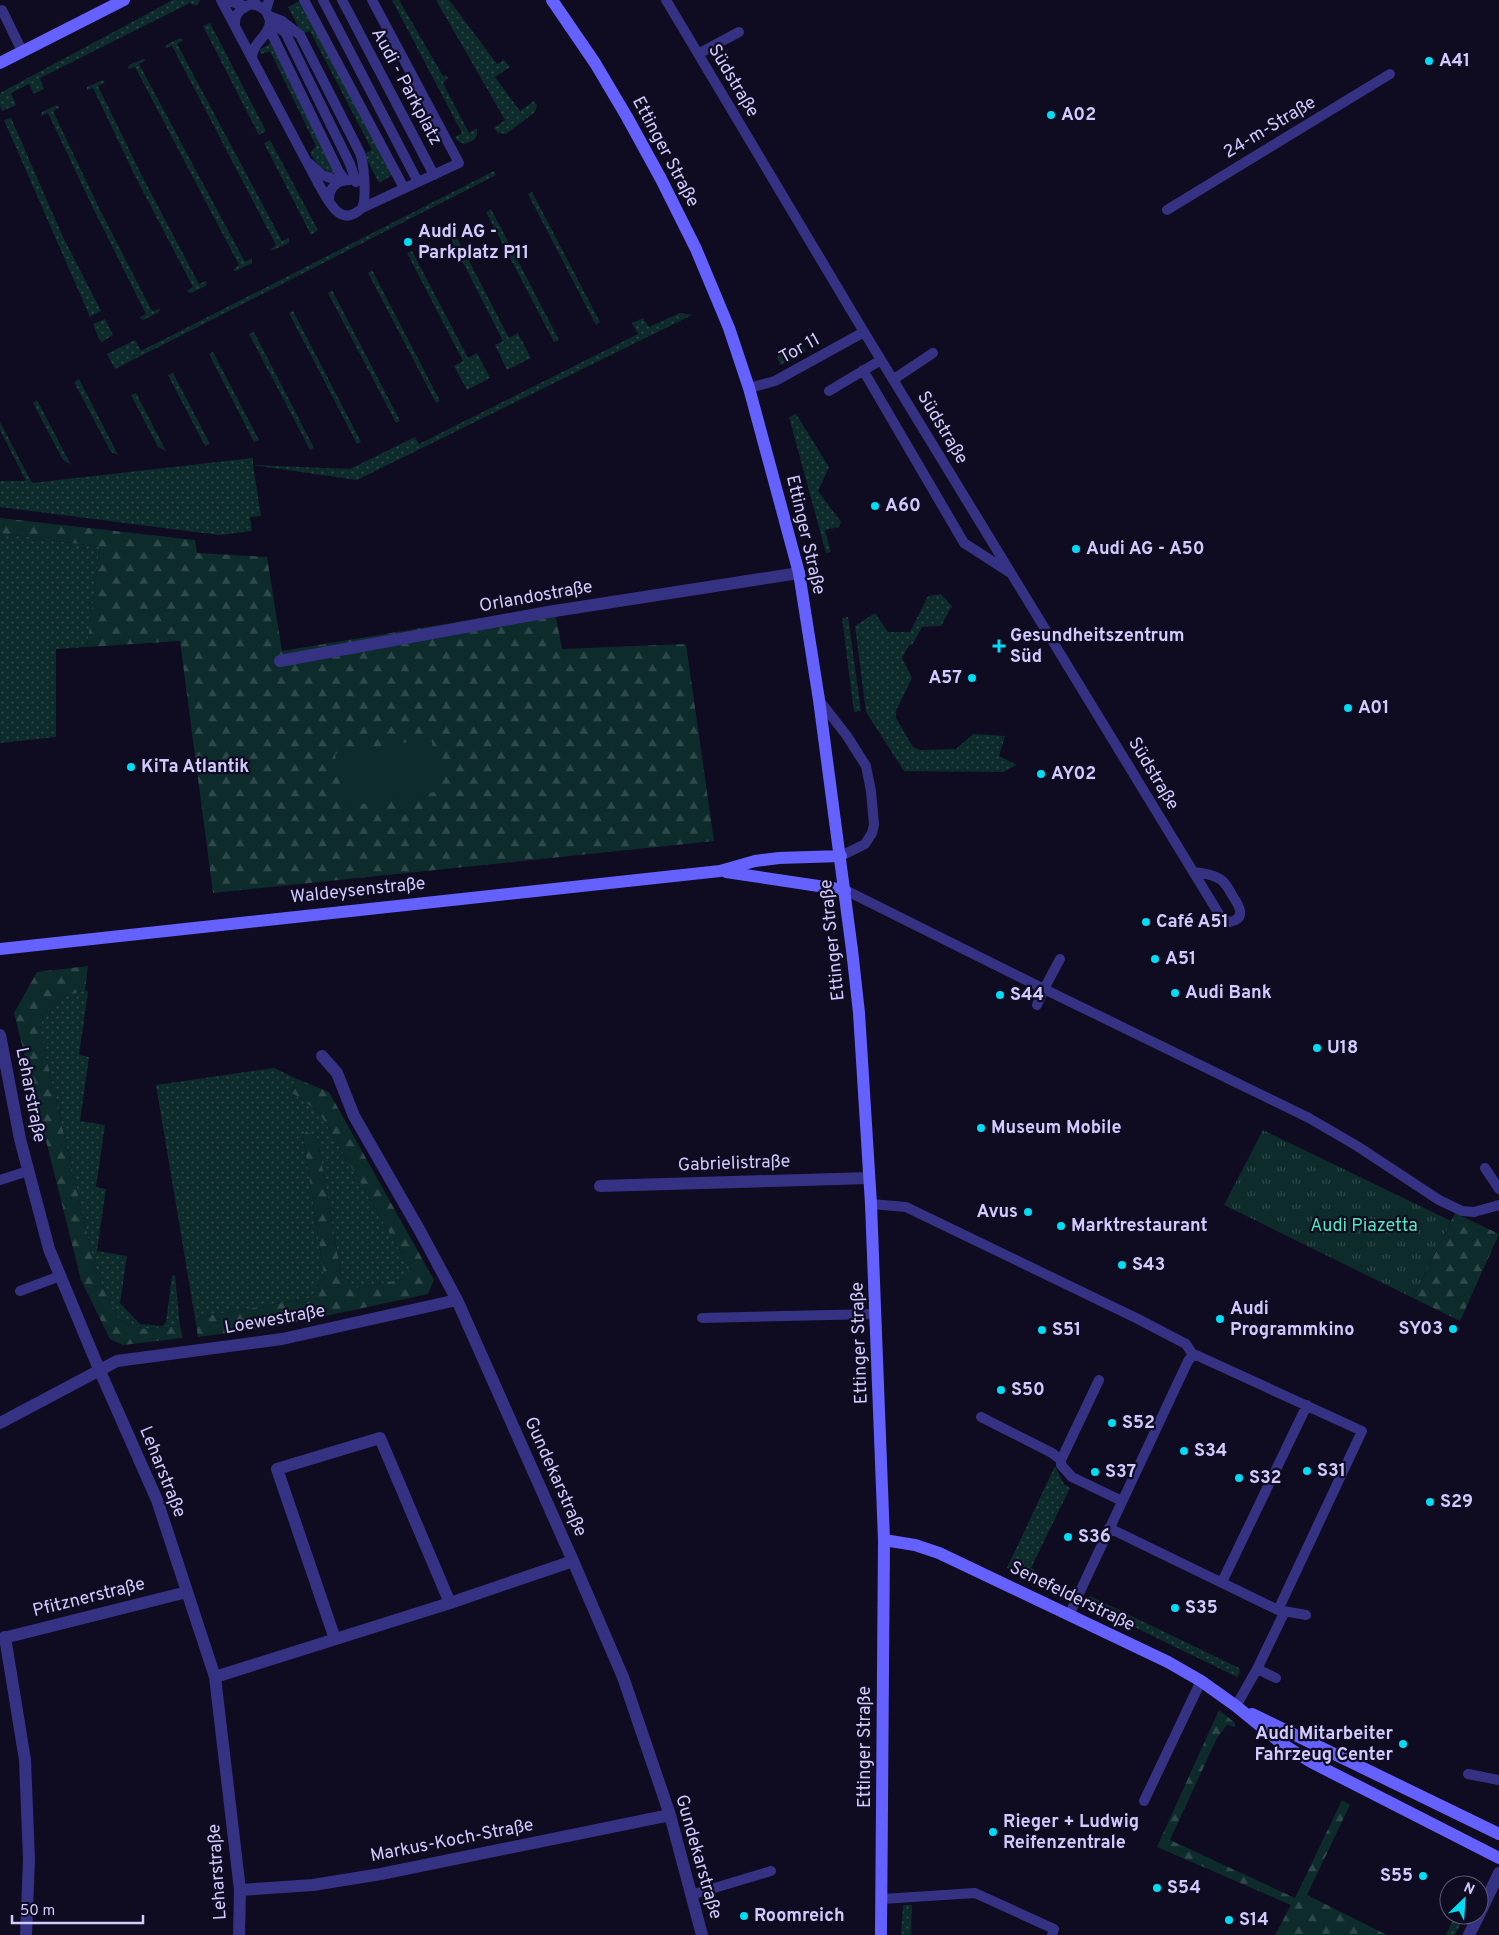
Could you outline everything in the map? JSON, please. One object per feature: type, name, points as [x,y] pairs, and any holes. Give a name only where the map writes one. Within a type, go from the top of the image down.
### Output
[{"type":"street","points":[[0,63],[124,0]]},
{"type":"street","name":"Ettinger Straße","points":[[552,0],[595,64],[661,179],[696,249],[729,328],[749,388],[799,572],[845,890],[859,1013],[871,1204],[884,1540],[881,1935]]},
{"type":"street","name":"Orlandostraße","points":[[280,661],[548,612],[799,572]]},
{"type":"street","name":"Waldeysenstraße","points":[[0,949],[720,871],[756,861],[779,858],[841,856]]},
{"type":"street","name":"Waldeysenstraße","points":[[720,871],[845,890]]},
{"type":"street","name":"Leharstraße","points":[[0,1035],[20,1139],[49,1249],[99,1369],[157,1500],[215,1677],[240,1890],[239,1935]]},
{"type":"street","name":"Gundekarstraße","points":[[322,1056],[336,1073],[354,1116],[457,1300],[573,1560],[622,1677],[670,1815],[702,1935]]},
{"type":"street","name":"Gabrielistraße","points":[[600,1186],[869,1178]]},
{"type":"street","name":"Loewestraße","points":[[0,1423],[99,1369],[118,1361],[282,1339],[457,1300]]},
{"type":"street","points":[[335,1639],[277,1469],[380,1438],[450,1603]]},
{"type":"street","name":"Senefelderstraße","points":[[884,1540],[915,1545],[939,1553],[1168,1662],[1201,1681],[1236,1706],[1281,1743],[1311,1762],[1499,1858]]},
{"type":"street","points":[[215,1677],[450,1603],[573,1560]]},
{"type":"street","name":"Pfitznerstraße","points":[[3,1638],[187,1592]]},
{"type":"street","points":[[3,1638],[25,1760],[29,1859],[26,1935]]},
{"type":"street","name":"Senefelderstraße","points":[[1236,1706],[1499,1834]]},
{"type":"street","name":"Markus-Koch-Straße","points":[[240,1890],[313,1885],[381,1874],[670,1815]]},
{"type":"street","points":[[1489,1894],[1499,1873]]},
{"type":"lane","points":[[221,0],[334,210],[346,215],[357,212],[460,163],[372,0]]},
{"type":"lane","points":[[225,0],[259,5],[285,32],[350,164],[356,182],[363,190],[375,196],[388,196]]},
{"type":"lane","points":[[304,0],[404,188]]},
{"type":"lane","name":"Audi - Parkplatz","points":[[323,0],[418,182]]},
{"type":"lane","name":"Audi - Parkplatz","points":[[342,0],[434,175]]},
{"type":"lane","name":"Südstraße","points":[[666,0],[864,332],[894,379],[1193,872],[1222,919],[1230,922],[1237,919],[1241,909],[1226,885],[1215,877],[1193,872]]},
{"type":"lane","points":[[251,3],[236,14],[237,30],[244,38],[252,40],[260,38]]},
{"type":"lane","points":[[2,10],[4,22],[22,51]]},
{"type":"lane","points":[[252,57],[254,46],[260,38],[269,15]]},
{"type":"lane","points":[[269,15],[342,181]]},
{"type":"lane","points":[[269,15],[282,20],[300,35],[360,153],[363,161],[364,202],[362,208]]},
{"type":"lane","points":[[698,54],[740,32]]},
{"type":"lane","name":"24-m-Straße","points":[[1167,210],[1390,74]]},
{"type":"lane","points":[[306,160],[322,175],[342,181],[356,182]]},
{"type":"lane","points":[[329,200],[331,189],[342,181]]},
{"type":"lane","name":"Tor 11","points":[[749,388],[775,381],[864,332]]},
{"type":"lane","points":[[894,379],[933,353]]},
{"type":"lane","points":[[829,391],[881,360]]},
{"type":"lane","points":[[863,370],[964,543],[1012,574]]},
{"type":"lane","points":[[819,700],[847,736],[866,766],[871,791],[874,825],[872,833],[865,844],[841,856]]},
{"type":"lane","points":[[845,890],[1044,990],[1309,1118],[1357,1146],[1439,1200],[1462,1211],[1474,1212],[1499,1205]]},
{"type":"lane","points":[[1037,1005],[1060,959]]},
{"type":"lane","points":[[1485,1168],[1499,1189]]},
{"type":"lane","points":[[0,1180],[28,1171]]},
{"type":"lane","points":[[871,1204],[906,1207],[958,1231],[1186,1344],[1193,1355],[1210,1360],[1362,1431],[1257,1669],[1236,1706]]},
{"type":"lane","points":[[20,1291],[60,1276]]},
{"type":"lane","points":[[702,1318],[876,1314]]},
{"type":"lane","points":[[1069,1614],[1188,1361],[1193,1355]]},
{"type":"lane","points":[[1061,1460],[1099,1380]]},
{"type":"lane","points":[[1222,1582],[1307,1405]]},
{"type":"lane","points":[[981,1418],[1052,1452],[1061,1460],[1064,1469],[1072,1477],[1122,1501]]},
{"type":"lane","points":[[1109,1528],[1282,1610],[1306,1615]]},
{"type":"lane","points":[[1257,1669],[1276,1678]]},
{"type":"lane","points":[[1144,1801],[1201,1681]]},
{"type":"lane","points":[[1468,1774],[1499,1780]]},
{"type":"lane","points":[[691,1896],[771,1871]]},
{"type":"lane","points":[[882,1899],[975,1893],[1054,1929],[1052,1935]]},
{"type":"green space","points":[[173,0],[200,0],[197,6],[190,3],[40,78],[44,89],[34,94],[29,84],[11,93],[16,105],[2,111],[0,93]]},
{"type":"green space","points":[[301,0],[392,175],[379,183],[364,154],[372,150],[310,31],[302,34],[288,7]]},
{"type":"green space","points":[[392,0],[399,0],[443,76],[446,75],[448,78],[443,83],[469,133],[477,128],[477,135],[474,140],[465,144],[459,142],[455,137],[462,133]]},
{"type":"green space","points":[[436,0],[449,0],[497,64],[504,60],[510,67],[495,77],[520,111],[534,101],[537,105],[535,112],[506,134],[498,133],[494,128],[505,120]]},
{"type":"green space","points":[[210,23],[266,131],[259,135],[203,26]]},
{"type":"green space","points":[[180,38],[184,40],[177,44],[282,241],[289,238],[289,243],[270,250],[276,245],[172,46],[165,48],[166,45]]},
{"type":"green space","points":[[272,39],[335,172],[333,173],[317,163],[310,153],[316,146],[270,51],[261,54],[259,50],[268,45]]},
{"type":"green space","points":[[143,59],[146,60],[139,64],[245,262],[252,258],[252,263],[236,271],[233,270],[239,265],[135,67],[128,69],[129,65]]},
{"type":"green space","points":[[103,80],[105,82],[98,86],[142,176],[199,284],[206,281],[206,286],[190,293],[186,291],[193,287],[136,178],[93,88],[87,90],[87,87]]},
{"type":"green space","points":[[56,105],[60,107],[53,111],[99,208],[152,311],[160,309],[159,312],[143,320],[139,318],[146,314],[48,113],[41,116],[42,112]]},
{"type":"green space","points":[[11,118],[63,237],[101,311],[90,317],[4,120]]},
{"type":"green space","points":[[270,140],[318,230],[311,235],[264,143]]},
{"type":"green space","points":[[494,171],[496,175],[115,369],[107,354],[135,340],[141,351]]},
{"type":"green space","points":[[532,192],[600,322],[596,325],[528,194]]},
{"type":"green space","points":[[491,209],[559,340],[554,342],[486,212]]},
{"type":"green space","points":[[453,230],[509,338],[518,333],[531,358],[507,370],[495,345],[503,341],[448,233]]},
{"type":"green space","points":[[412,251],[468,358],[477,353],[490,378],[467,390],[454,366],[463,361],[407,253]]},
{"type":"green space","points":[[372,270],[440,401],[436,403],[368,273]]},
{"type":"green space","points":[[332,290],[400,421],[396,423],[328,293]]},
{"type":"green space","points":[[293,311],[361,442],[357,444],[289,313]]},
{"type":"green space","points":[[680,313],[692,315],[357,480],[253,465],[350,469],[415,437],[419,444],[638,334],[632,323],[643,318],[649,327]]},
{"type":"green space","points":[[105,319],[113,335],[102,342],[93,324]]},
{"type":"green space","points":[[254,332],[314,448],[310,450],[249,334]]},
{"type":"green space","points":[[797,344],[805,348],[806,352],[780,365],[777,355]]},
{"type":"green space","points":[[213,352],[259,440],[254,442],[209,354]]},
{"type":"green space","points":[[173,373],[210,444],[205,446],[168,375]]},
{"type":"green space","points":[[79,379],[118,455],[111,452],[74,382]]},
{"type":"green space","points":[[136,393],[166,451],[158,447],[131,395]]},
{"type":"green space","points":[[37,400],[71,465],[63,460],[33,403]]},
{"type":"green space","points":[[796,414],[829,467],[818,491],[841,522],[839,527],[825,530],[831,552],[826,553],[789,417]]},
{"type":"green space","points":[[0,422],[32,483],[253,458],[261,516],[250,517],[252,531],[219,535],[0,507],[0,481],[26,481],[0,430]]},
{"type":"green space","points":[[0,518],[195,540],[197,553],[267,557],[282,651],[554,606],[562,649],[686,644],[714,841],[213,893],[180,641],[87,647],[100,547],[0,533]]},
{"type":"green space","points":[[0,533],[100,547],[87,647],[56,649],[56,737],[0,743]]},
{"type":"green space","points":[[941,594],[952,606],[941,626],[922,627],[902,658],[912,678],[896,711],[896,718],[913,747],[920,750],[956,749],[973,734],[1005,736],[999,756],[1017,765],[1003,772],[904,771],[866,712],[855,626],[875,613],[888,632],[910,632],[928,596]]},
{"type":"green space","points":[[848,617],[861,711],[854,712],[842,618]]},
{"type":"green space","points":[[431,738],[441,791],[344,807],[335,754]]},
{"type":"green space","points":[[88,966],[85,990],[60,998],[43,1013],[40,1031],[96,1272],[118,1318],[129,1325],[145,1329],[180,1326],[183,1338],[123,1345],[110,1339],[81,1280],[14,1013],[37,972]]},
{"type":"green space","points":[[85,990],[88,992],[79,1055],[89,1057],[80,1121],[105,1125],[96,1187],[106,1189],[97,1251],[127,1256],[120,1303],[140,1324],[162,1326],[166,1322],[172,1276],[175,1275],[180,1326],[145,1329],[129,1325],[118,1318],[96,1272],[40,1031],[43,1013],[60,998]]},
{"type":"green space","points":[[274,1068],[297,1079],[291,1092],[319,1112],[410,1268],[405,1279],[356,1288],[341,1274],[317,1137],[305,1131],[303,1136],[324,1275],[311,1298],[195,1318],[156,1085]]},
{"type":"green space","points":[[297,1079],[329,1092],[434,1280],[428,1294],[279,1326],[198,1337],[195,1318],[311,1298],[324,1275],[303,1136],[305,1131],[317,1137],[341,1274],[356,1288],[404,1279],[410,1268],[319,1112],[291,1092]]},
{"type":"green space","name":"Audi Piazetta","points":[[1263,1130],[1451,1221],[1413,1298],[1224,1205]]},
{"type":"green space","points":[[1455,1213],[1499,1234],[1460,1321],[1413,1298]]},
{"type":"green space","points":[[1055,1466],[1064,1484],[1070,1488],[1031,1568],[1035,1570],[1030,1579],[1007,1568]]},
{"type":"green space","points":[[1090,1596],[1239,1668],[1240,1672],[1237,1677],[1085,1603]]},
{"type":"green space","points":[[1219,1710],[1235,1723],[1235,1727],[1227,1725],[1217,1738],[1170,1840],[1295,1898],[1342,1800],[1350,1805],[1307,1895],[1387,1935],[1275,1935],[1291,1905],[1157,1847]]},
{"type":"green space","points":[[903,1905],[912,1905],[911,1935],[901,1935]]},
{"type":"green space","points":[[1450,1925],[1460,1925],[1455,1935],[1446,1935]]},
{"type":"place","name":"A41","points":[[1429,61]]},
{"type":"place","name":"A02","points":[[1051,115]]},
{"type":"place","name":"Audi AG - Parkplatz P11","points":[[408,242]]},
{"type":"place","name":"A60","points":[[875,506]]},
{"type":"place","name":"Audi AG - A50","points":[[1076,549]]},
{"type":"place","name":"Gesundheitszentrum Süd","points":[[999,646]]},
{"type":"place","name":"A57","points":[[972,678]]},
{"type":"place","name":"A01","points":[[1348,708]]},
{"type":"place","name":"KiTa Atlantik","points":[[131,767]]},
{"type":"place","name":"AY02","points":[[1041,774]]},
{"type":"place","name":"Café A51","points":[[1146,922]]},
{"type":"place","name":"A51","points":[[1155,959]]},
{"type":"place","name":"Audi Bank","points":[[1175,993]]},
{"type":"place","name":"S44","points":[[1000,995]]},
{"type":"place","name":"U18","points":[[1317,1048]]},
{"type":"place","name":"Museum Mobile","points":[[981,1128]]},
{"type":"place","name":"Avus","points":[[1028,1212]]},
{"type":"place","name":"Marktrestaurant","points":[[1061,1226]]},
{"type":"place","name":"S43","points":[[1122,1265]]},
{"type":"place","name":"Audi Programmkino","points":[[1220,1319]]},
{"type":"place","name":"SY03","points":[[1453,1329]]},
{"type":"place","name":"S51","points":[[1042,1330]]},
{"type":"place","name":"S50","points":[[1001,1390]]},
{"type":"place","name":"S52","points":[[1112,1423]]},
{"type":"place","name":"S34","points":[[1184,1451]]},
{"type":"place","name":"S31","points":[[1307,1471]]},
{"type":"place","name":"S37","points":[[1095,1472]]},
{"type":"place","name":"S32","points":[[1239,1478]]},
{"type":"place","name":"S29","points":[[1430,1502]]},
{"type":"place","name":"S36","points":[[1068,1537]]},
{"type":"place","name":"S35","points":[[1175,1608]]},
{"type":"place","name":"Audi Mitarbeiter Fahrzeug Center","points":[[1403,1744]]},
{"type":"place","name":"Rieger + Ludwig Reifenzentrale","points":[[993,1832]]},
{"type":"place","name":"S55","points":[[1423,1876]]},
{"type":"place","name":"S54","points":[[1157,1888]]},
{"type":"place","name":"Roomreich","points":[[744,1916]]},
{"type":"place","name":"S14","points":[[1229,1920]]}]
